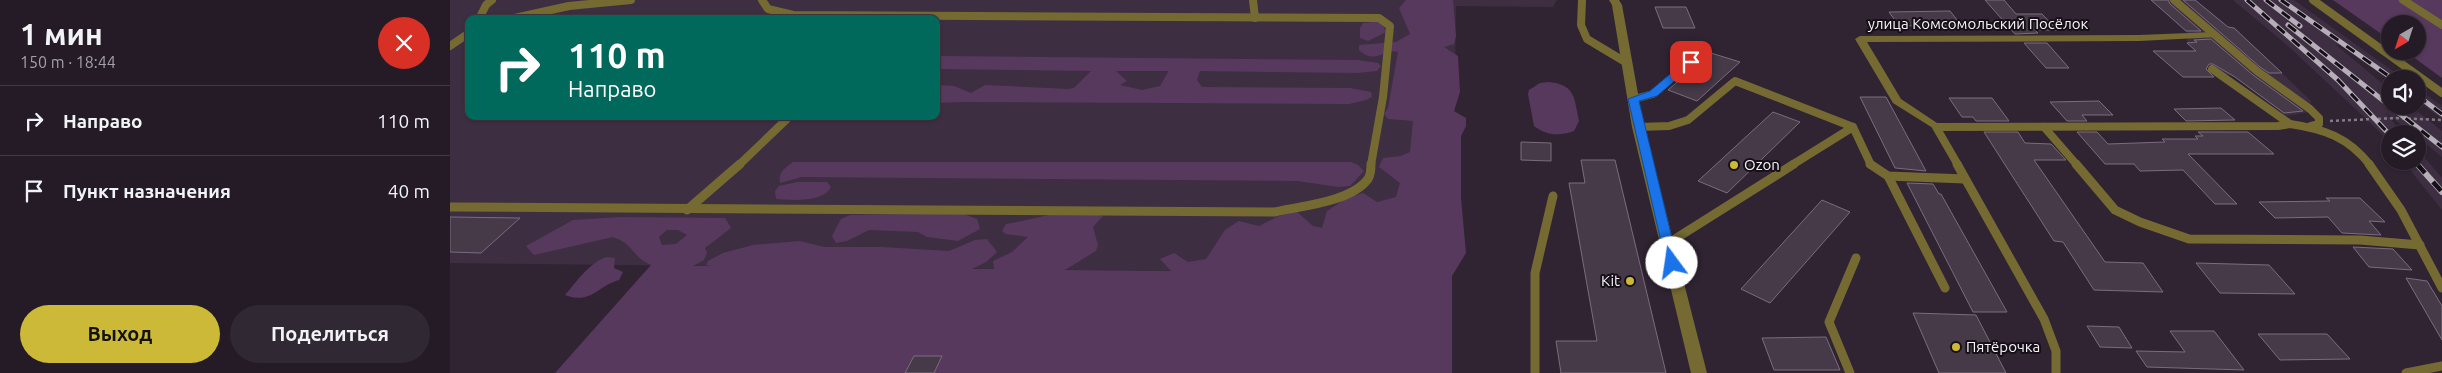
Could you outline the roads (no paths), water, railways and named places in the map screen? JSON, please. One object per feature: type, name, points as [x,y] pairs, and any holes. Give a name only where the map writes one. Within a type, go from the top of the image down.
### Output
[{"type":"street","points":[[1614,0],[1638,127],[1699,373]]},
{"type":"street","name":"улица Комсомольский Посёлок","points":[[1936,127],[1897,101],[1860,39],[2139,38],[2215,35]]},
{"type":"lane","points":[[481,15],[486,5],[492,0]]},
{"type":"lane","points":[[528,15],[568,6],[631,0]]},
{"type":"lane","points":[[762,0],[768,9],[779,13],[832,15]]},
{"type":"lane","points":[[1253,0],[1254,18]]},
{"type":"lane","points":[[1582,0],[1581,25],[1587,39],[1627,63]]},
{"type":"lane","points":[[2174,0],[2257,71],[2310,109],[2319,118],[2315,125]]},
{"type":"lane","points":[[2313,0],[2442,93]]},
{"type":"lane","points":[[2403,0],[2442,25]]},
{"type":"lane","points":[[450,207],[687,210],[1062,209],[1275,212],[1332,200],[1358,189],[1369,178],[1383,96],[1390,26],[1386,21],[1378,18],[940,17]]},
{"type":"lane","points":[[450,46],[465,36]]},
{"type":"lane","points":[[1634,99],[1653,94],[1704,51]]},
{"type":"lane","points":[[2212,69],[2290,124]]},
{"type":"lane","points":[[1638,127],[1669,126],[1688,120],[1735,82],[1853,127],[1871,166],[1888,176],[1965,179]]},
{"type":"lane","points":[[687,210],[732,172],[786,120]]},
{"type":"lane","points":[[2056,373],[2056,351],[2044,319],[1936,127],[2315,125],[2333,134],[2355,149],[2376,172],[2400,207],[2442,288]]},
{"type":"lane","points":[[1667,244],[1853,127]]},
{"type":"lane","points":[[2044,127],[2115,210],[2140,222],[2189,239],[2360,240],[2420,245]]},
{"type":"lane","points":[[1888,176],[1945,288]]},
{"type":"lane","points":[[1535,373],[1535,273],[1553,196]]},
{"type":"lane","points":[[1850,373],[1829,322],[1856,258]]},
{"type":"lane","points":[[2406,373],[2442,366]]},
{"type":"railway","points":[[2247,0],[2338,80],[2381,125]]},
{"type":"railway","points":[[2266,0],[2300,26]]},
{"type":"railway","points":[[2281,0],[2381,71]]},
{"type":"railway","points":[[2288,25],[2442,147]]},
{"type":"railway","points":[[2426,102],[2442,114]]},
{"type":"railway","points":[[2422,170],[2442,192]]},
{"type":"place","name":"Ozon","points":[[1734,165]]},
{"type":"place","name":"Kit","points":[[1630,281]]},
{"type":"place","name":"Пятёрочка","points":[[1956,347]]}]
